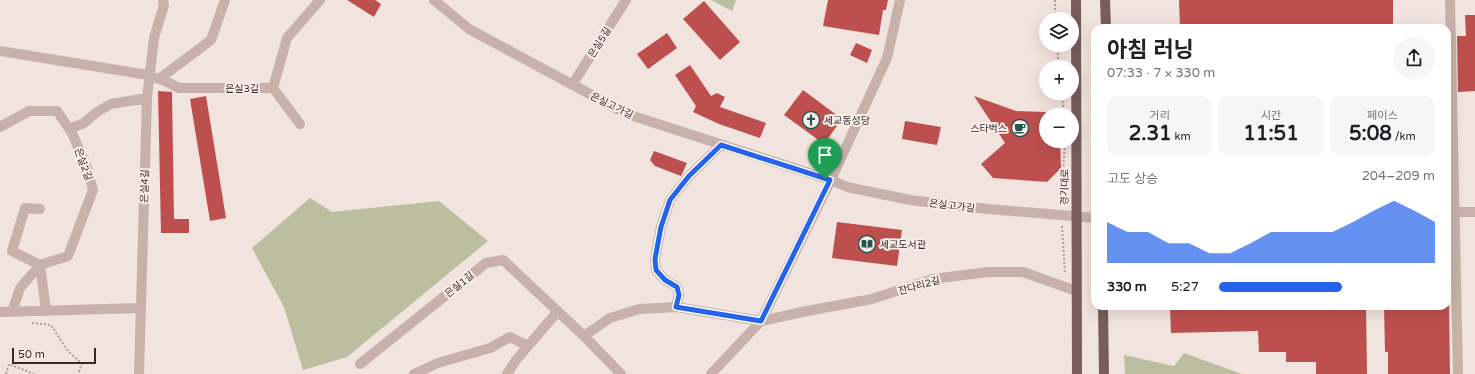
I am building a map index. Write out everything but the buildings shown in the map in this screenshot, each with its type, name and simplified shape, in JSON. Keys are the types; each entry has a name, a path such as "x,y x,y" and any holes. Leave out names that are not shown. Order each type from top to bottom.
{"main road":[{"name":"경기대로","path":"1076,0 1077,374"},
{"path":"1105,0 1106,24"},
{"path":"1102,310 1104,374"}],"street":[{"name":"은실4길","path":"139,374 148,75 154,38 164,5 164,0"},
{"path":"159,79 211,40 225,0"},
{"name":"은실3길","path":"0,52 148,75 179,88 273,88 287,38 320,0"},
{"name":"은실고가길","path":"434,0 469,29 627,114 830,180 847,187 910,200 988,209 1091,218"},
{"name":"은실5길","path":"572,84 626,0"},
{"path":"711,374 761,321 830,180 887,58 900,0"},
{"path":"1450,0 1450,24"},
{"path":"273,88 300,124"},
{"path":"69,129 84,122 110,104 147,98"},
{"name":"은실2길","path":"0,127 29,111 57,112 69,129 87,168 93,190 68,256 43,264"},
{"path":"676,307 679,295 677,287 665,280 656,270 655,259 661,227 670,200 689,176 721,145"},
{"path":"40,209 25,208 12,251 43,264"},
{"path":"1458,374 1451,212 1475,212"},
{"name":"은실1길","path":"360,364 486,263 504,260 584,336 617,373"},
{"path":"43,264 46,310"},
{"path":"12,312 20,288 43,264"},
{"name":"잔다리2길","path":"584,336 610,318 639,309 676,307 761,321 807,311 872,300 933,279 972,274 1023,272 1076,291"},
{"path":"0,312 140,308"},
{"path":"507,374 516,360 558,311"},
{"path":"414,374 438,363 490,348 510,337 528,346"}],"path":[{"path":"1055,0 1055,12"},
{"path":"1064,148 1061,196 1066,287"},
{"path":"32,323 52,325 68,351 82,364 78,374"},
{"path":"6,374 9,364 34,374"}],"green space":[{"path":"711,0 736,0 732,11"},
{"path":"310,198 332,212 439,201 488,241 347,357 303,370 284,307 252,248"},
{"path":"1184,353 1242,374 1125,374 1124,355 1174,366"}],"place":[{"name":"세교동성당","path":"811,120"},
{"name":"스타벅스","path":"1020,128"},
{"name":"세교도서관","path":"867,244"}],"route":[{"path":"721,145 825,179 830,180 761,321 676,307 679,295 677,287 665,280 656,270 655,259 661,227 670,200 689,176 721,145"}]}
